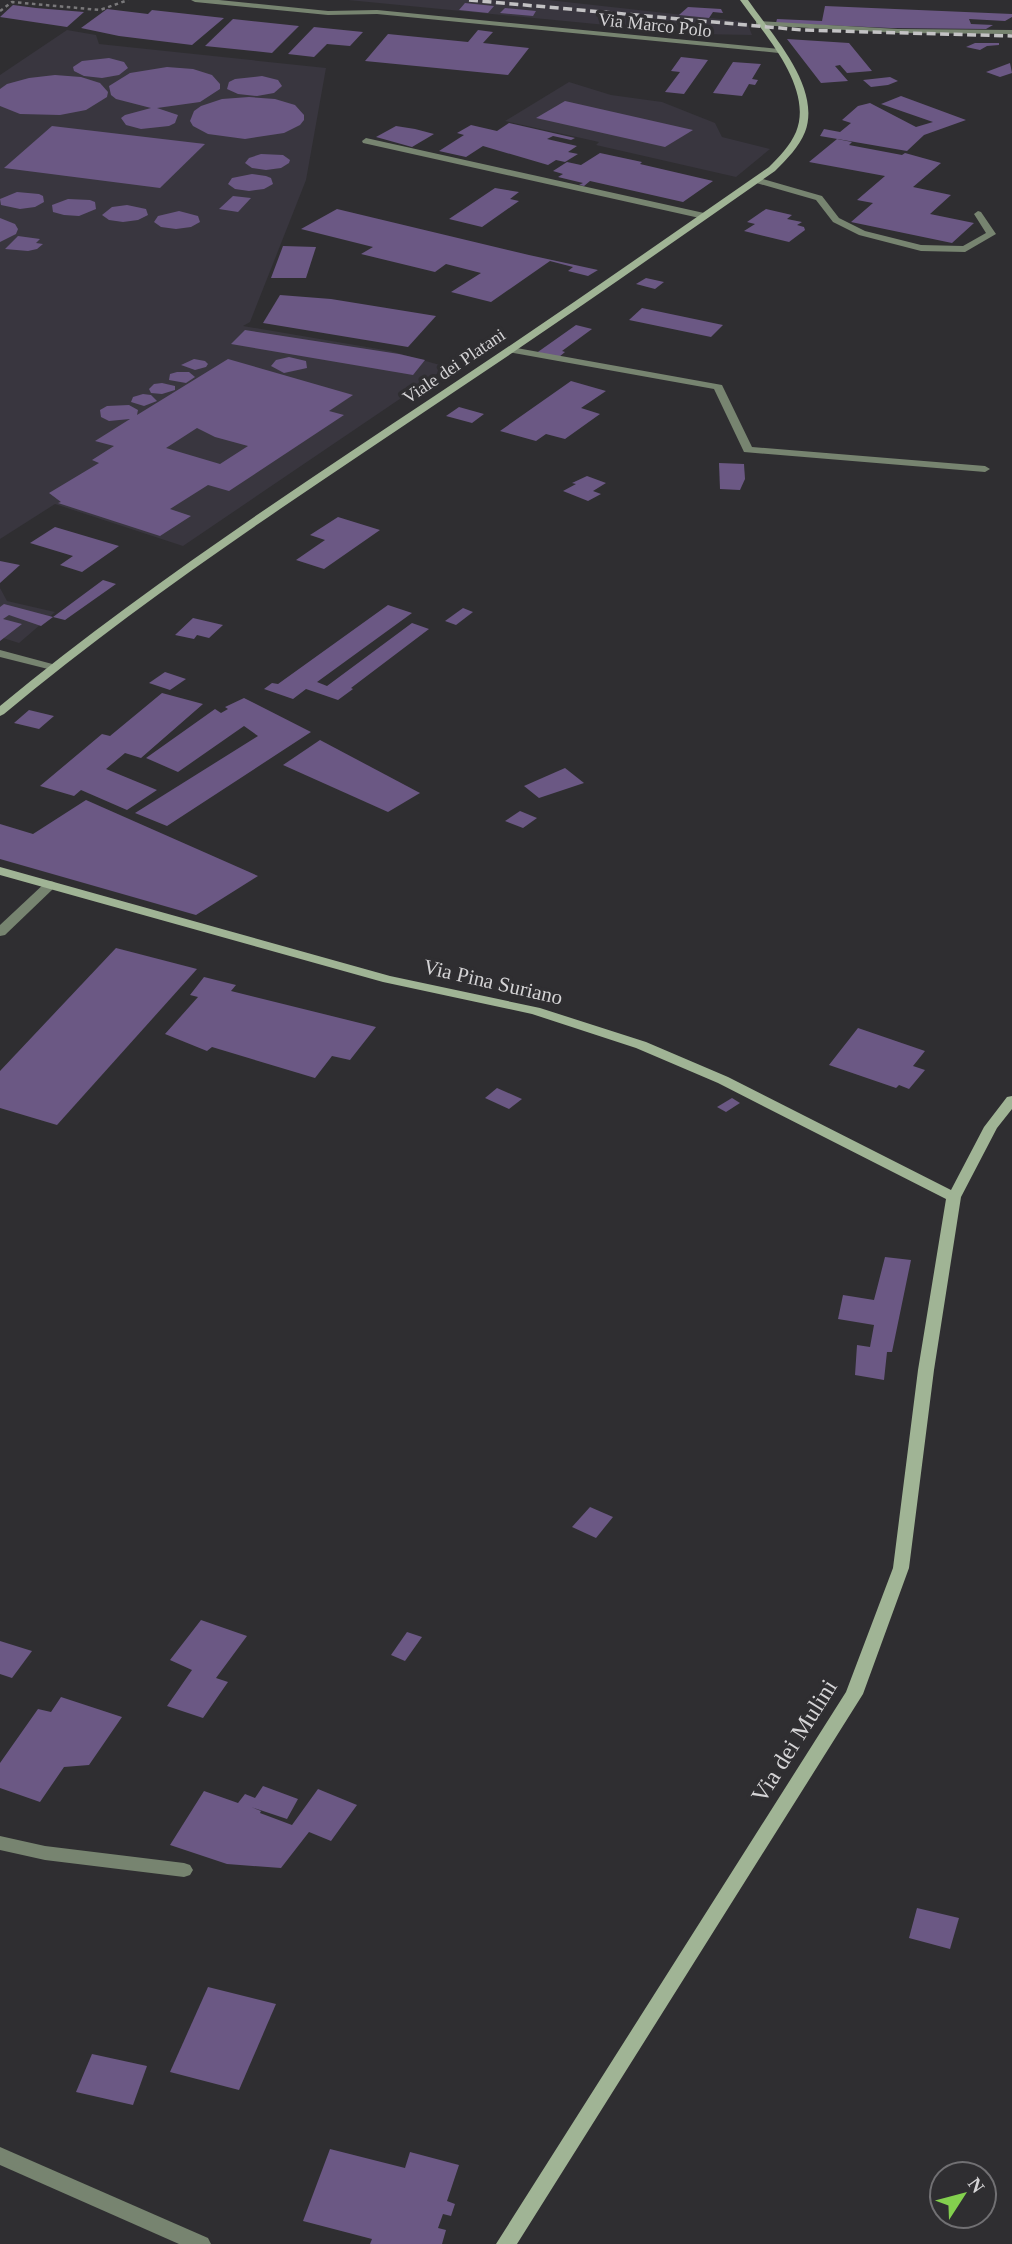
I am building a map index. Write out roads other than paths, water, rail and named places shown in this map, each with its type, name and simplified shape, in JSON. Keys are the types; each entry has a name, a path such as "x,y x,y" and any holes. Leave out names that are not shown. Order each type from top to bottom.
{"street":[{"name":"Via Marco Polo","path":"195,0 328,13 377,12 779,51"},
{"name":"Viale dei Platani","path":"0,712 52,667 202,554 511,350 756,180 788,153 803,125 805,108 801,86 744,0"},
{"path":"759,23 898,32 1012,32"},
{"path":"366,141 704,216"},
{"path":"756,180 819,198 836,220 862,233 921,248 965,249 991,234 978,215"},
{"path":"511,350 718,387 748,450 985,469"},
{"path":"0,653 52,667"},
{"name":"Via Pina Suriano","path":"0,871 388,979 535,1011 641,1045 723,1080 954,1197"},
{"path":"0,932 50,885"},
{"name":"Via dei Mulini","path":"506,2244 854,1694 901,1569 926,1370 954,1197 991,1127 1012,1100"},
{"path":"0,1843 46,1853 184,1870"},
{"path":"0,2156 201,2244"}],"railway":[{"path":"469,0 802,30 1012,36"}]}
